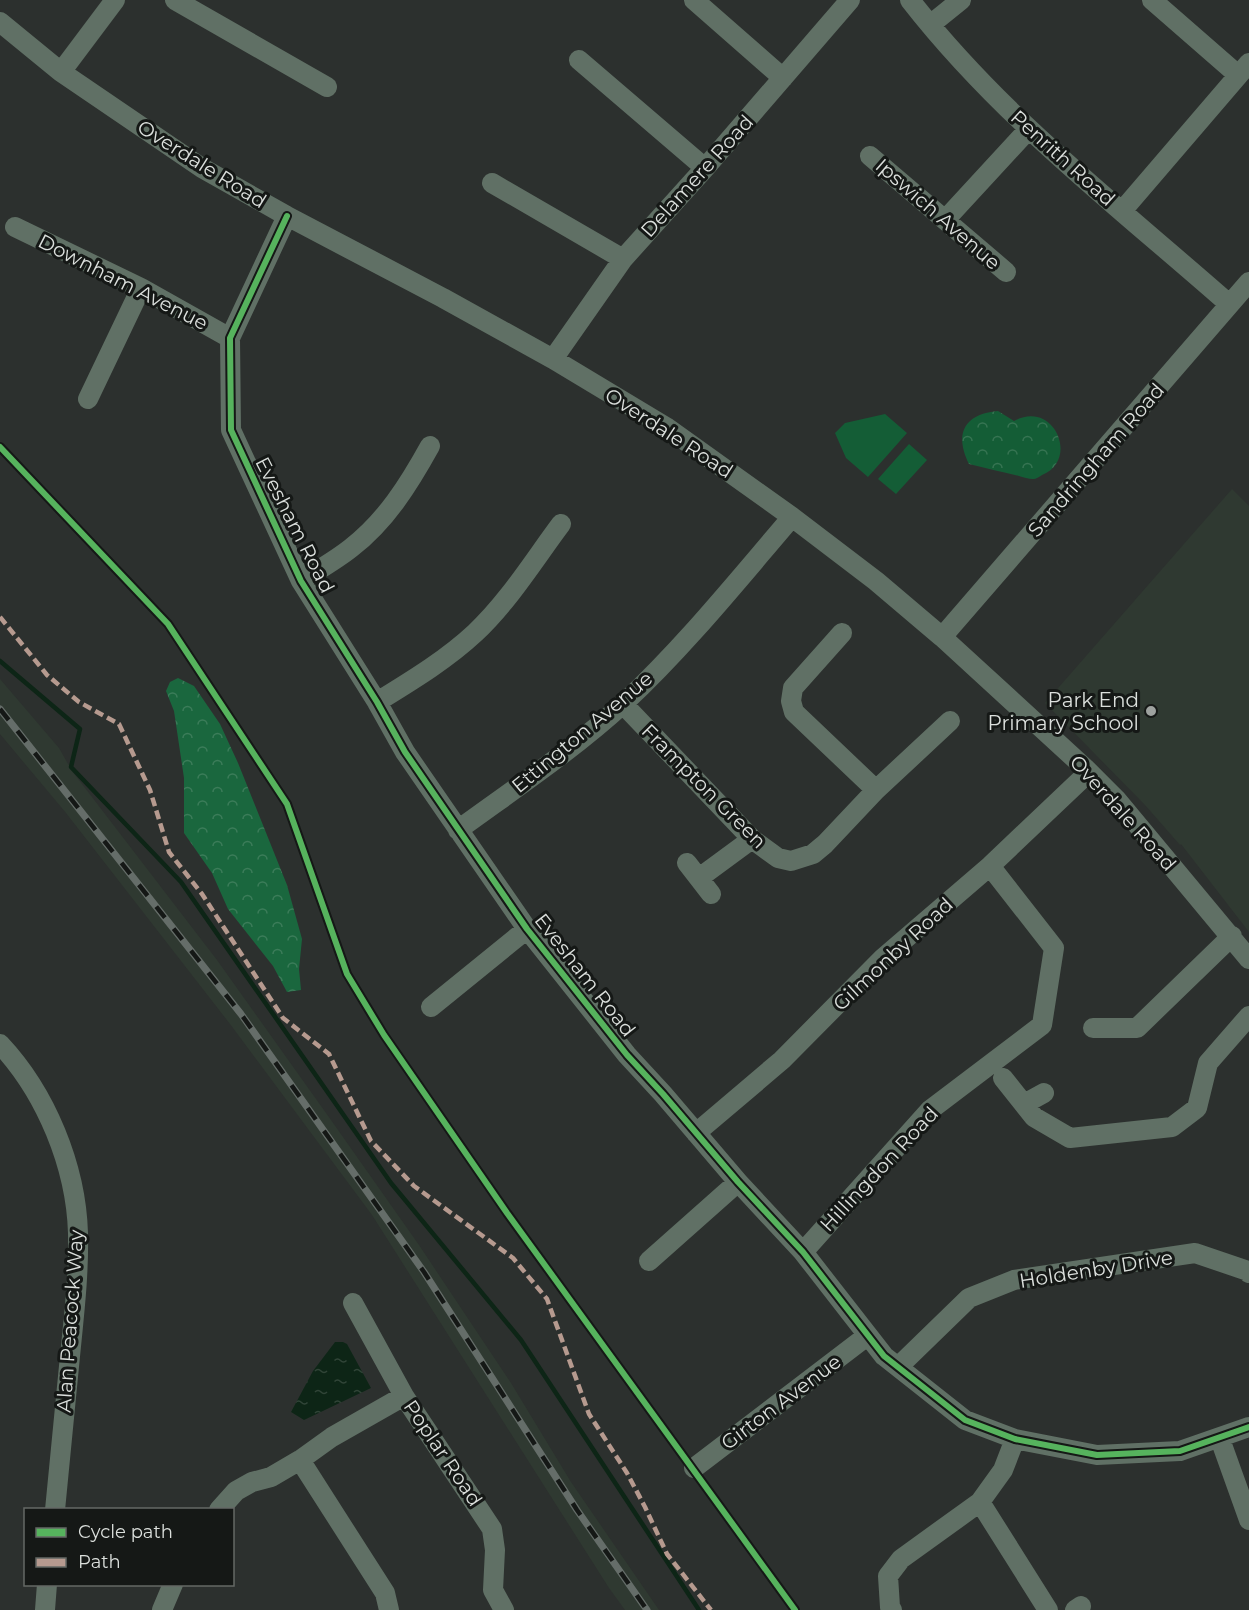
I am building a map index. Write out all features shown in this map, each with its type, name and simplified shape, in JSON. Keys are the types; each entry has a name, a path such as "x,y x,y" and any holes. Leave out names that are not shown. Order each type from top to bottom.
{"street":[{"path":"61,72 115,0"},
{"path":"175,0 327,87"},
{"path":"694,0 783,78"},
{"name":"Delamere Road","path":"553,359 623,259 850,0"},
{"name":"Penrith Road","path":"910,0 974,75 1028,130 1229,304"},
{"path":"930,25 961,0"},
{"path":"1122,211 1244,69 1152,0"},
{"name":"Overdale Road","path":"0,22 61,72 201,168 553,359 666,427 792,517 876,581 942,637 1089,772 1116,799 1249,959"},
{"path":"579,60 705,168"},
{"path":"945,220 1028,130"},
{"name":"Ipswich Avenue","path":"870,156 1006,272"},
{"path":"492,183 623,259"},
{"name":"Evesham Road","path":"287,216 230,338 231,430 301,581 377,702 405,752 527,928 627,1055 738,1182 803,1252 884,1356 965,1420 1015,1439 1097,1455 1180,1451 1220,1439 1249,1427"},
{"name":"Downham Avenue","path":"15,227 141,288 230,338"},
{"name":"Sandringham Road","path":"942,637 1249,282"},
{"path":"88,399 141,288"},
{"path":"301,581 352,548 382,519 406,488 430,446"},
{"name":"Ettington Avenue","path":"458,830 557,758 623,704 696,628 792,517"},
{"path":"377,702 434,666 476,632 511,592 561,524"},
{"path":"842,633 793,688 791,701 794,712 876,790"},
{"name":"Frampton Green","path":"623,704 752,839 778,858 791,861 813,854 825,844 876,790 950,721"},
{"name":"Gilmonby Road","path":"696,1134 782,1060 883,958 990,866 1089,772"},
{"path":"699,878 752,839"},
{"name":"Hillingdon Road","path":"803,1252 930,1110 1042,1025 1054,948 990,866"},
{"path":"431,1007 527,928"},
{"path":"1093,1028 1137,1028 1232,936"},
{"path":"1003,1078 1034,1117 1070,1138 1173,1127 1197,1108 1208,1063 1249,1016"},
{"name":"Alan Peacock Way","path":"0,1044 33,1087 54,1128 67,1165 75,1202 78,1233 77,1280 55,1508"},
{"path":"1024,1104 1044,1093"},
{"path":"649,1261 738,1182"},
{"name":"Holdenby Drive","path":"898,1367 969,1298 1014,1280 1195,1253 1249,1273"},
{"name":"Poplar Road","path":"353,1303 404,1396 492,1529 495,1550 493,1590 504,1610"},
{"name":"Girton Avenue","path":"694,1468 867,1336"},
{"path":"220,1508 236,1491 252,1482 271,1477 300,1461 332,1437 404,1396"},
{"path":"892,1610 888,1576 901,1559 980,1502 1003,1470 1015,1439"},
{"path":"1220,1439 1249,1521"},
{"path":"300,1461 385,1593 389,1610"},
{"path":"980,1502 1048,1610"},
{"path":"45,1610 47,1586"},
{"path":"162,1610 172,1586"}],"shaded area":[{"name":"Park End Primary School","path":"1232,489 1249,506 1249,932 1181,844 1045,703"},
{"path":"0,679 59,748 72,771 217,960 331,1120 419,1245 511,1383 571,1482 659,1610 625,1610 372,1215 230,1024 66,813 0,734"}],"green space":[{"path":"998,411 1014,421 1028,416 1041,418 1050,424 1057,434 1060,446 1059,457 1053,467 1033,479 969,464 962,443 965,427 977,416"},
{"path":"885,414 907,433 868,477 846,458 835,433 845,423"},
{"path":"909,444 927,460 896,494 878,479"},
{"path":"178,678 194,686 220,724 287,885 302,939 299,969 301,990 287,992 273,966 228,909 212,873 184,833 184,778 174,711 166,691 170,682"}],"water":[{"path":"335,1342 347,1344 371,1388 304,1420 291,1412 313,1371"}],"waterway":[{"path":"0,661 80,729 71,767 181,882 391,1183 521,1340 699,1610"}],"railway":[{"path":"0,709 241,1014 424,1272 577,1510 647,1610"}],"marked path":[{"path":"0,617 47,675 79,702 119,724 150,790 169,852 202,894 283,1018 329,1054 371,1141 414,1186 513,1258 547,1299 589,1414 627,1473 667,1554 711,1610"}],"cycle path":[{"path":"287,216 230,338 231,430 301,581 377,702 405,752 527,929 627,1055 738,1182 803,1252 884,1356 965,1420 1015,1439 1097,1455 1180,1451 1249,1427"},
{"path":"0,447 168,624 287,804 347,974 384,1035 507,1213 795,1610"}],"place":[{"name":"Park End Primary School","path":"1151,711"}]}
